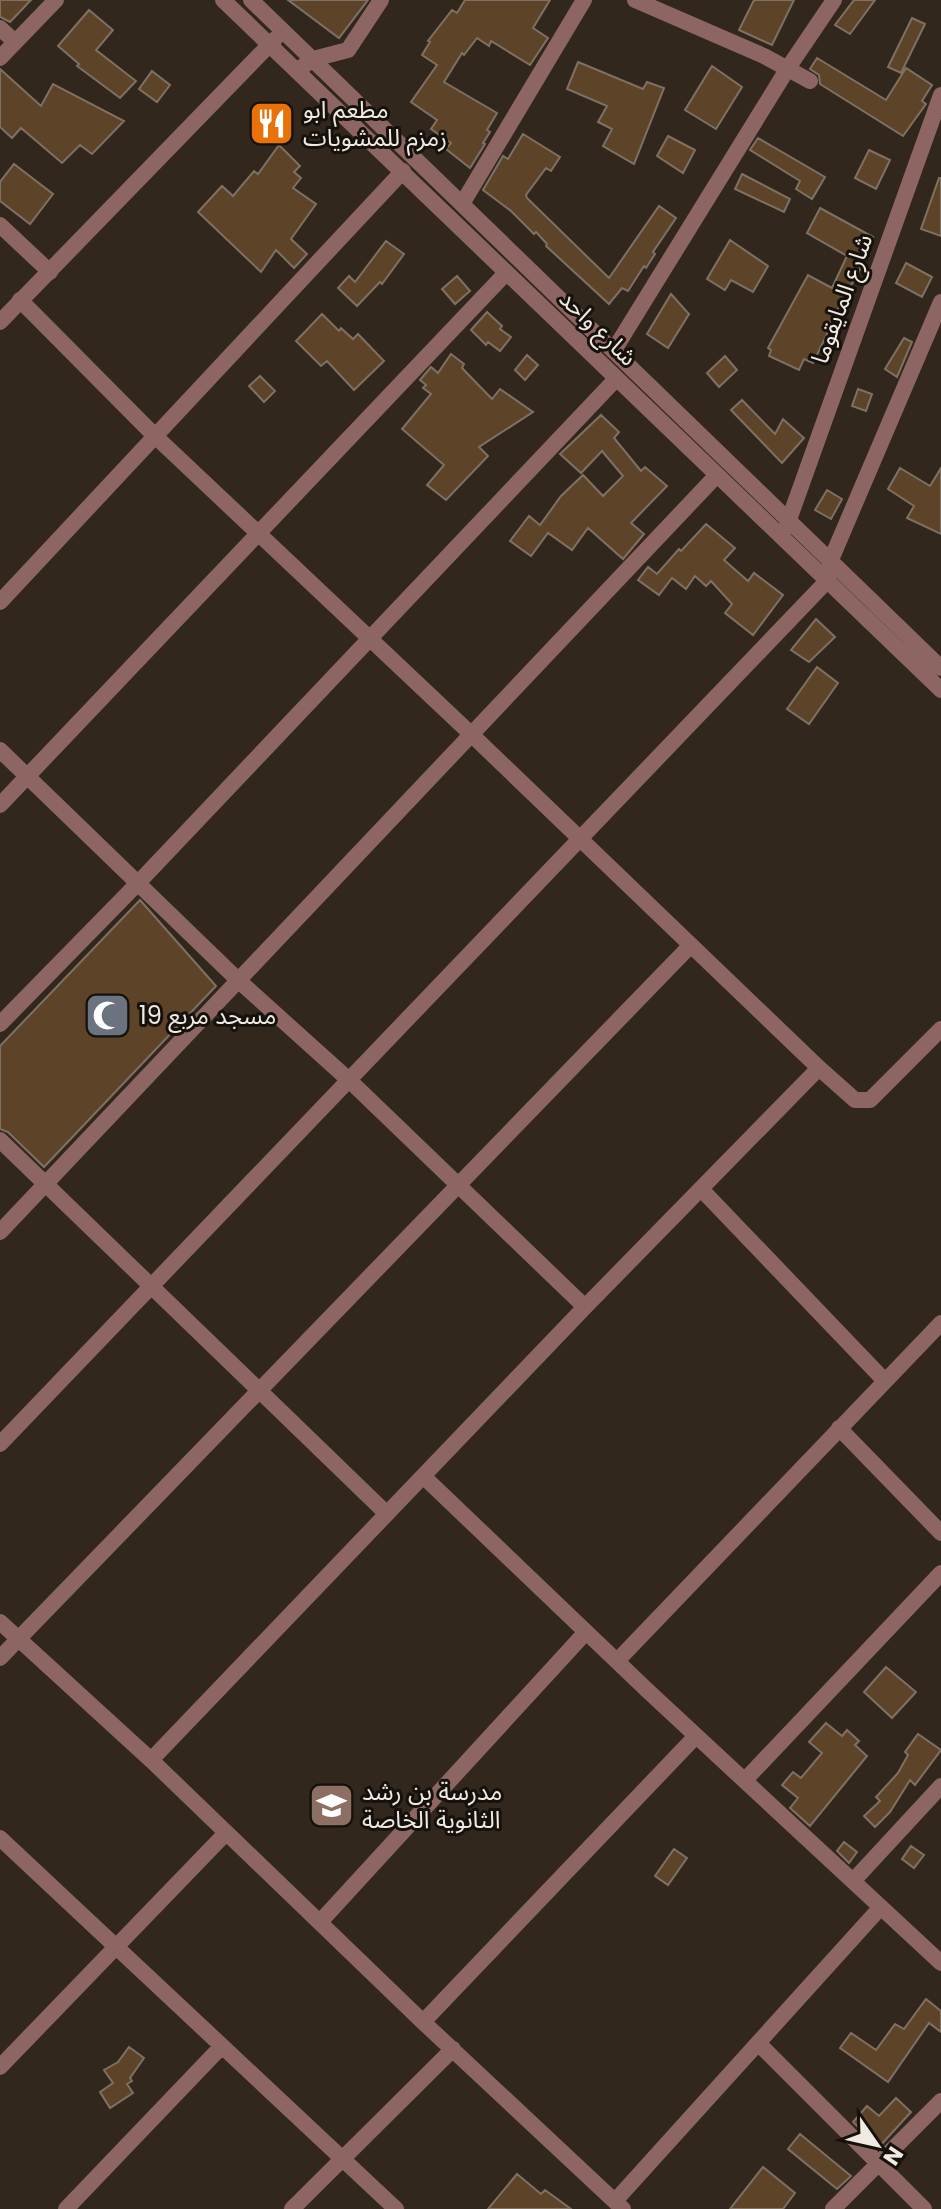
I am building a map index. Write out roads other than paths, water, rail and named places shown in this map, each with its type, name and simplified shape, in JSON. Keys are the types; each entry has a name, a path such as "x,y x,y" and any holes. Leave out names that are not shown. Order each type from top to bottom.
{"street":[{"path":"0,58 56,0"},
{"name":"شارع واحد","path":"223,0 717,475 830,562 941,668"},
{"name":"شارع واحد","path":"251,0 614,350 786,528 828,580 941,690"},
{"path":"298,70 313,59 348,50 381,0"},
{"path":"462,204 584,0"},
{"path":"635,0 788,68 810,81"},
{"path":"614,350 788,68 834,0"},
{"path":"0,28 15,42"},
{"path":"0,322 284,30"},
{"name":"شارع المايقوما","path":"786,528 941,95"},
{"path":"0,602 403,171"},
{"path":"0,225 50,272"},
{"path":"0,805 506,273"},
{"path":"20,300 154,435 855,1100 865,1102 941,1029"},
{"path":"0,1444 828,580 830,562 941,302"},
{"path":"0,1024 139,882 616,379"},
{"path":"0,1232 717,475"},
{"path":"0,750 239,981 350,1081 585,1307"},
{"path":"0,1658 691,945"},
{"path":"151,1760 819,1068"},
{"path":"0,1140 387,1514"},
{"path":"702,1190 884,1380"},
{"path":"617,1661 941,1323"},
{"path":"839,1428 941,1533"},
{"path":"423,1476 696,1736 941,1963"},
{"path":"745,1780 941,1573"},
{"path":"0,1622 151,1760 423,2022 619,2205 758,2043 881,1907"},
{"path":"320,1922 586,1632"},
{"path":"423,2022 696,1736"},
{"path":"854,1880 941,1786"},
{"path":"0,2067 226,1833"},
{"path":"3,1846 115,1945 396,2209"},
{"path":"758,2043 924,2209"},
{"path":"66,2209 222,2046"},
{"path":"292,2209 453,2049"},
{"path":"833,2209 941,2101"}],"place":[{"name":"مطعم ابو زمزم للمشويات","path":"272,124"},
{"name":"مسجد مربع 19","path":"108,1016"},
{"name":"مدرسة بن رشد الثانوية الخاصة","path":"331,1806"}]}
